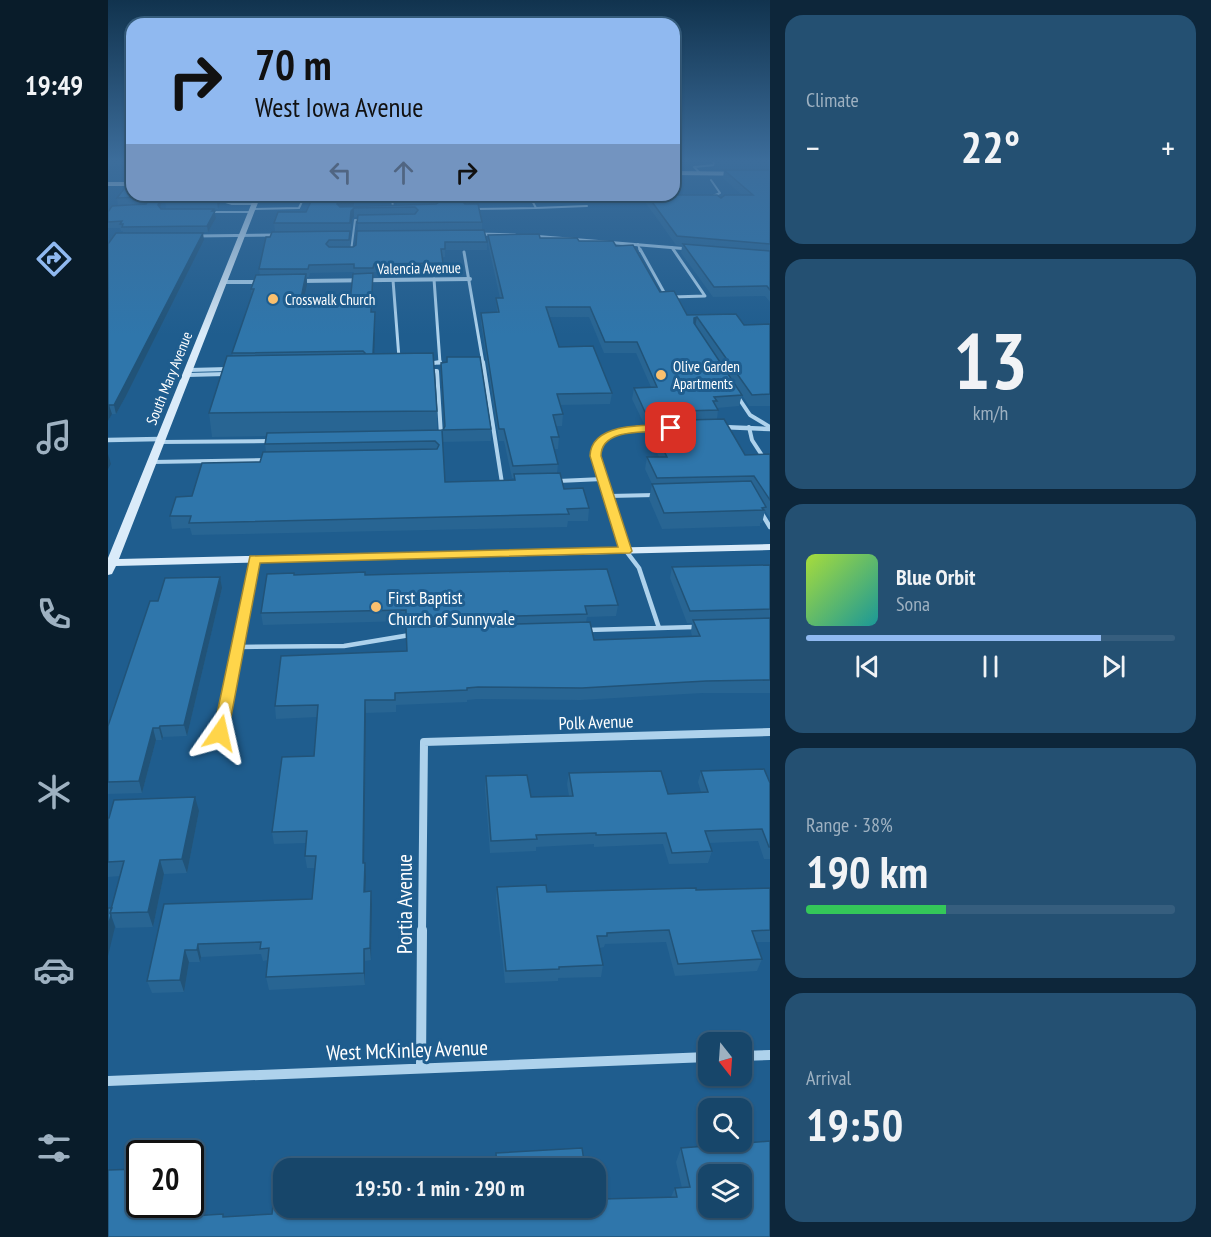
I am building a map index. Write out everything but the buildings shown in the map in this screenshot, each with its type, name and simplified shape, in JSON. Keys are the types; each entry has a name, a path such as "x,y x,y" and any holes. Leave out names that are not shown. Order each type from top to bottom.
{"main road":[{"name":"South Mary Avenue","path":"109,566 248,220"},
{"path":"109,566 254,559 770,547"}],"street":[{"path":"343,234 354,234"},
{"path":"476,234 556,237 694,249"},
{"path":"192,236 288,235"},
{"name":"Valencia Avenue","path":"299,281 470,279"},
{"path":"224,282 263,282"},
{"path":"710,427 770,428"},
{"path":"626,551 596,456 596,447 601,439 631,429 665,428"},
{"path":"108,440 160,441"},
{"name":"Polk Avenue","path":"424,742 770,732"},
{"name":"Portia Avenue","path":"421,1067 424,742"},
{"path":"752,1056 770,1055"},
{"name":"West McKinley Avenue","path":"108,1081 698,1057"}],"lane":[{"path":"341,251 353,251 355,220 365,220"},
{"path":"638,244 642,256 666,297 705,296 672,248"},
{"path":"464,252 501,483 509,482"},
{"path":"420,364 440,363 434,279"},
{"path":"393,280 399,365"},
{"path":"188,372 239,369"},
{"path":"426,371 437,371 441,438"},
{"path":"188,372 237,374"},
{"path":"738,396 750,415 770,428"},
{"path":"749,427 752,440 764,459"},
{"path":"160,441 272,441"},
{"path":"152,462 268,460"},
{"path":"548,481 603,479"},
{"path":"609,496 658,495"},
{"path":"760,510 770,527"},
{"path":"626,551 639,568 659,628"},
{"path":"220,733 254,559"},
{"path":"576,630 703,627"},
{"path":"237,647 344,646 399,635 423,634"}],"place":[{"name":"Crosswalk Church","path":"273,299"},
{"name":"Olive Garden Apartments","path":"661,375"},
{"name":"First Baptist Church of Sunnyvale","path":"376,607"}],"route":[{"path":"220,733 254,559 626,551 596,456 596,447 601,439 614,433 631,429 671,428"}]}
